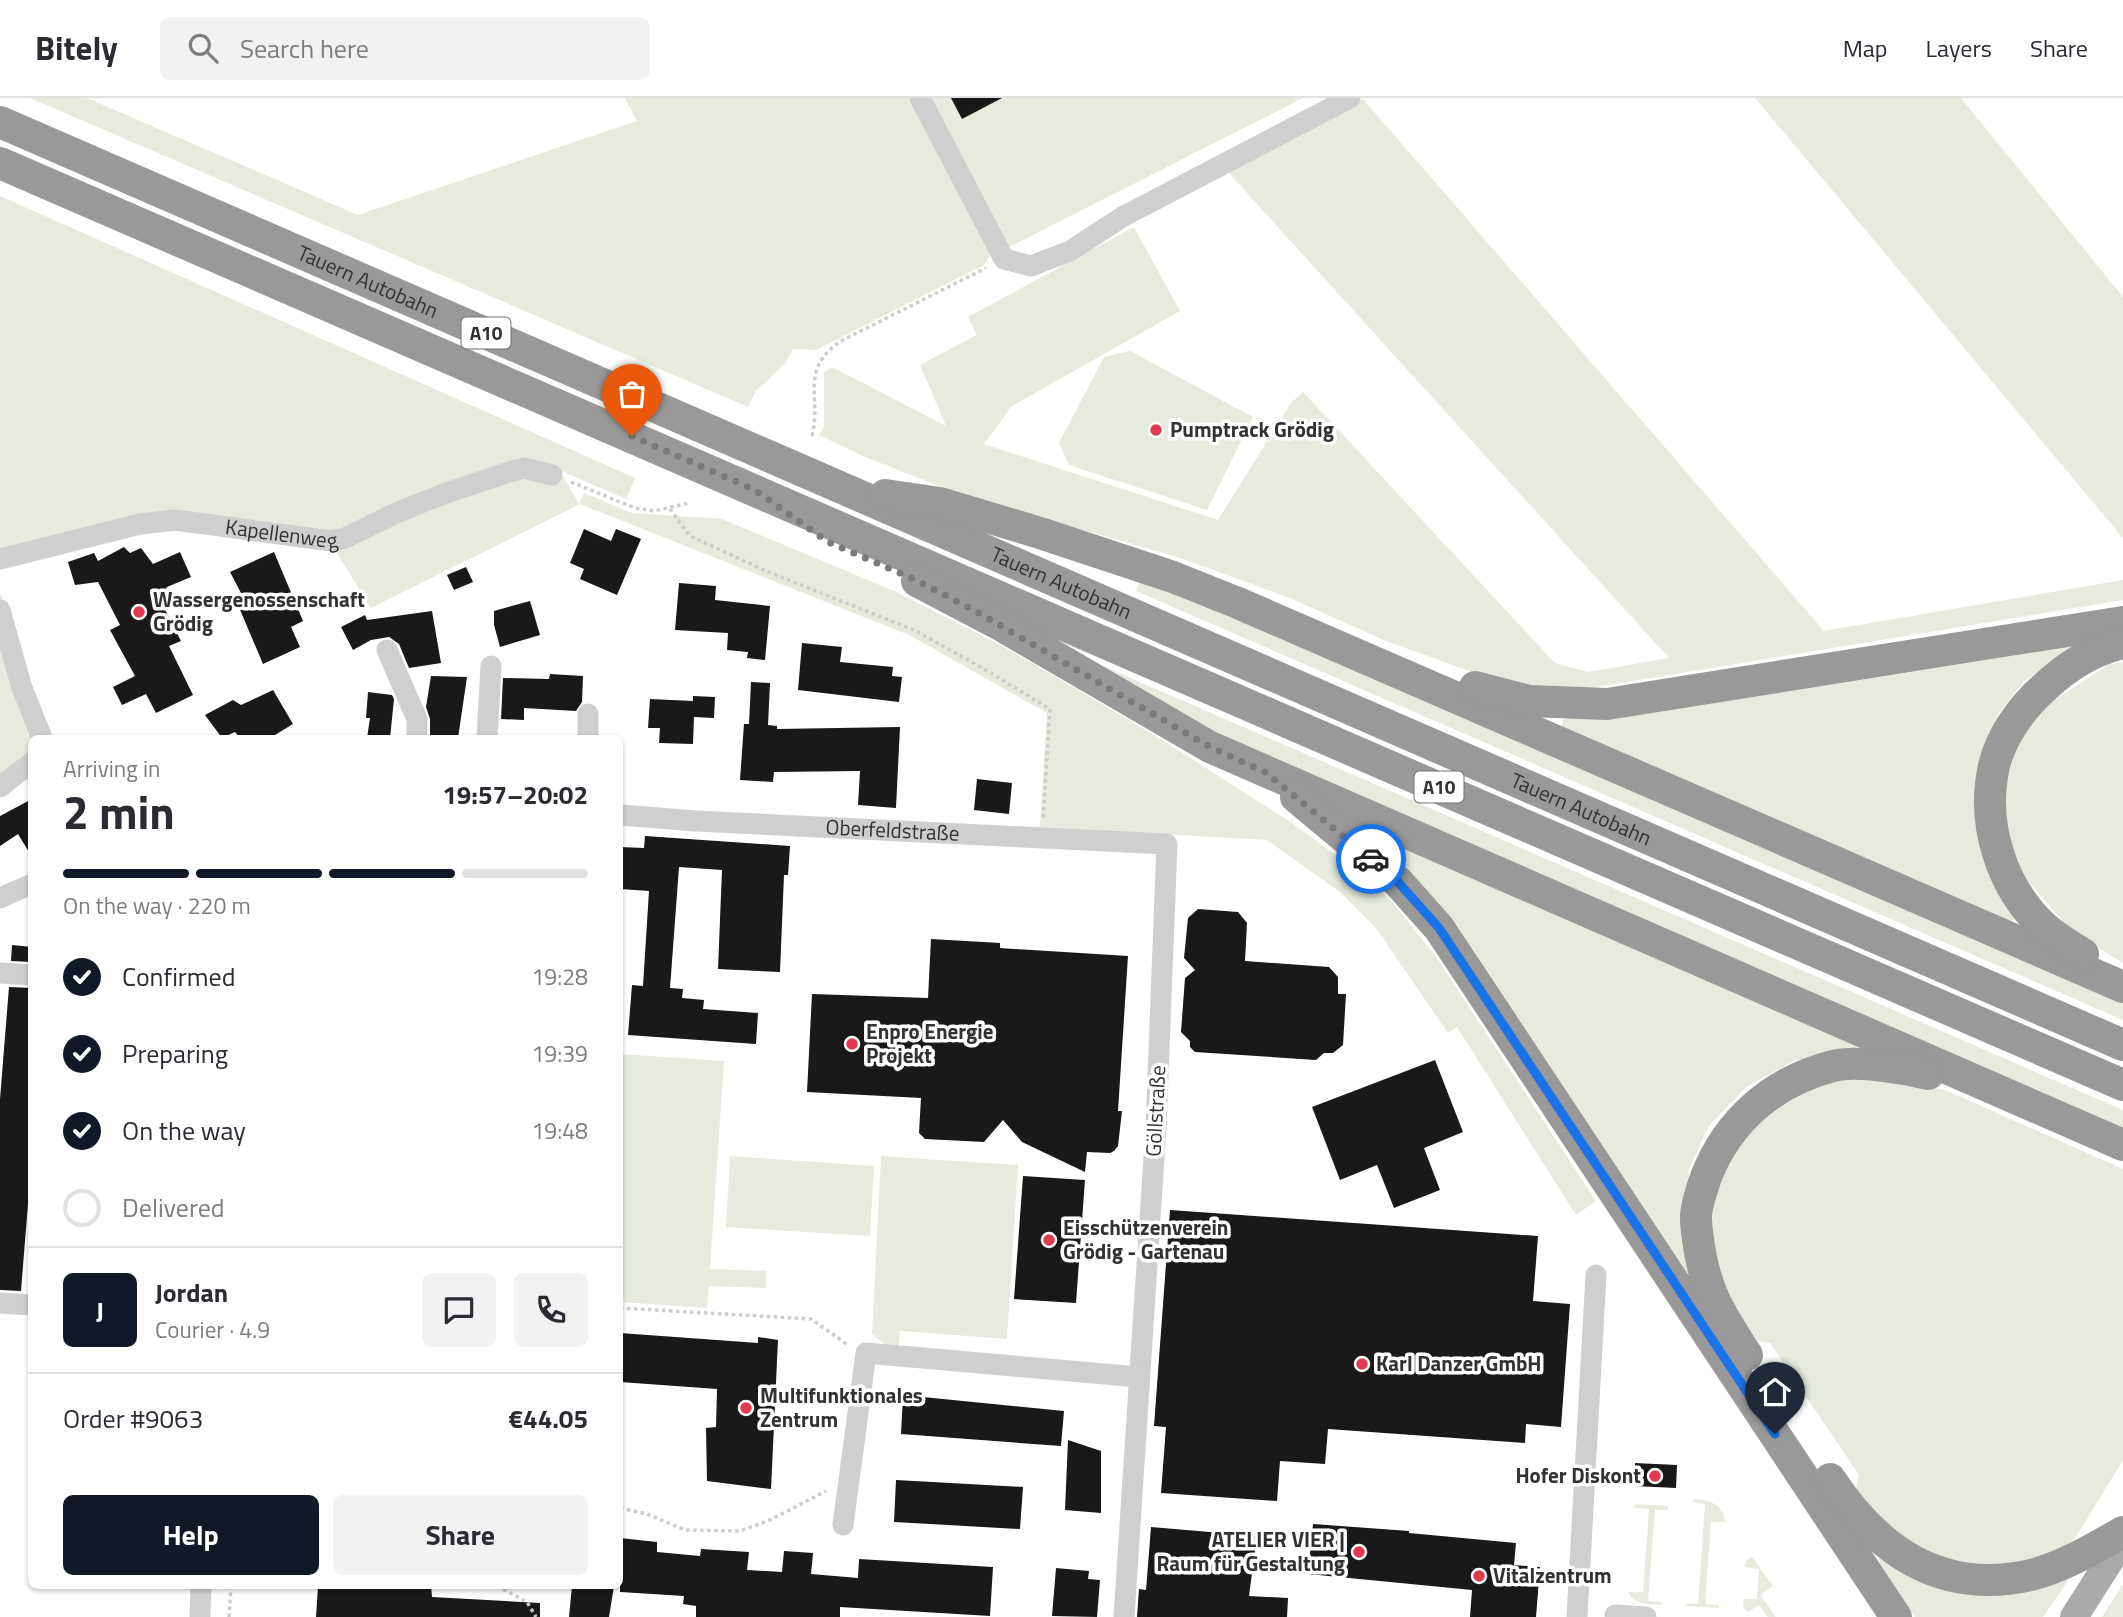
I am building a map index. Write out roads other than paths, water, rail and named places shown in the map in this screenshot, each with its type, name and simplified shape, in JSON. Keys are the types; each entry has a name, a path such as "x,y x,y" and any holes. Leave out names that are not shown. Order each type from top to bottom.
{"highway":[{"name":"Tauern Autobahn","path":"0,122 2123,1045"},
{"name":"Tauern Autobahn","path":"0,163 2123,1085"},
{"path":"755,490 828,542 914,579 974,611 1210,747 2123,1144"},
{"path":"846,490 940,503 1173,577 1427,684 2123,986"},
{"path":"1427,684 1461,683 1529,701 1607,704 2123,622"},
{"path":"2123,643 2086,657 2058,675 2034,696 2004,739 1994,765 1990,791 1997,853 2008,880 2023,902 2051,932 2123,979"},
{"path":"1265,772 1398,882 1439,928 1896,1617"},
{"path":"2009,1095 1911,1070 1872,1065 1835,1065 1798,1078 1764,1098 1737,1122 1715,1154 1703,1186 1696,1217 1701,1266 1711,1296 1849,1508 1885,1543 1918,1564 1952,1577 1992,1581 2034,1574 2081,1555 2123,1532"}],"main road":[{"path":"2074,1617 2123,1540"}],"street":[{"path":"920,98 1004,259 1031,266 1070,251 1124,216 1350,98"},
{"name":"Kapellenweg","path":"0,559 140,524 175,520 331,541 345,538 433,498 506,472 524,468 552,475"},
{"path":"0,610 22,688 41,735"},
{"path":"387,650 417,719 417,735"},
{"path":"487,735 491,666"},
{"path":"588,714 588,735"},
{"path":"0,787 28,765"},
{"name":"Oberfeldstraße","path":"623,815 1167,844"},
{"name":"Göllstraße","path":"1124,1617 1156,1127 1167,844"},
{"path":"0,898 28,886"},
{"path":"0,973 28,975"},
{"path":"1577,1617 1596,1275"},
{"path":"0,1303 28,1305"},
{"path":"843,1525 866,1353 1139,1377"},
{"path":"200,1617 201,1589"},
{"path":"1615,1615 1646,1617"}],"place":[{"name":"Pumptrack Grödig","path":"1156,430"},
{"name":"Wassergenossenschaft Grödig","path":"139,612"},
{"name":"Enpro Energie Projekt","path":"852,1044"},
{"name":"Eisschützenverein Grödig - Gartenau","path":"1049,1240"},
{"name":"Karl Danzer GmbH","path":"1362,1364"},
{"name":"Multifunktionales Zentrum","path":"746,1408"},
{"name":"Hofer Diskont","path":"1655,1476"},
{"name":"ATELIER VIER | Raum für Gestaltung","path":"1359,1552"},
{"name":"Vitalzentrum","path":"1479,1576"}]}
